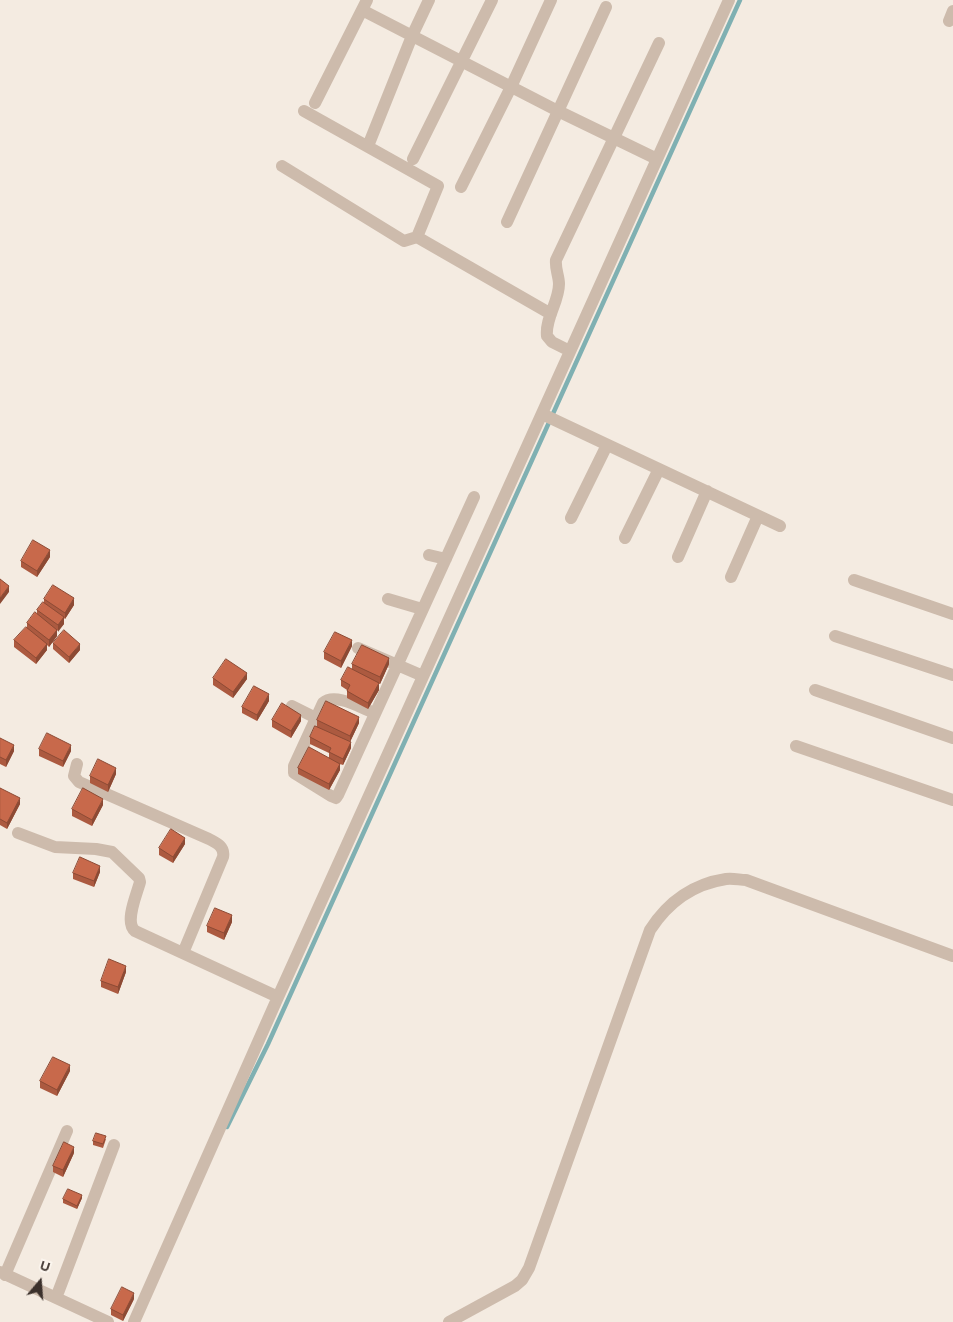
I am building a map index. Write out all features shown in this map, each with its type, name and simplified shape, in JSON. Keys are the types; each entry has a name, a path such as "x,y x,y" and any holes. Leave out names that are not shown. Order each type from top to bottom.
{"street":[{"path":"368,146 412,36 429,0"},
{"path":"412,158 492,0"},
{"path":"461,187 511,87 551,0"},
{"path":"134,1322 278,996 423,676 548,417 570,351 729,0"},
{"path":"316,103 365,5 412,36 558,111 657,159"},
{"path":"507,222 606,7"},
{"path":"570,351 552,342 547,336 547,325 559,283 555,268 556,260 659,43"},
{"path":"304,111 438,186 417,237"},
{"path":"282,166 404,241 417,237 551,314"},
{"path":"548,417 780,526"},
{"path":"571,518 607,445"},
{"path":"625,538 659,469"},
{"path":"678,557 707,491"},
{"path":"375,713 337,698 332,698 323,703 316,718 306,752 294,766 294,773 333,797 336,798 338,796 345,768 375,713 474,497"},
{"path":"730,577 758,516"},
{"path":"430,555 446,559"},
{"path":"854,580 953,614"},
{"path":"388,599 422,609"},
{"path":"835,636 953,675"},
{"path":"358,648 423,676"},
{"path":"816,690 953,738"},
{"path":"292,706 316,718"},
{"path":"796,746 953,800"},
{"path":"77,764 74,776 79,782 209,839 222,848 223,857 183,953"},
{"path":"18,833 55,847 96,849 112,852 139,878 140,882 130,920 131,928 278,996"},
{"path":"449,1322 515,1286 522,1280 529,1268 650,930 672,902 690,891 728,878 746,880 953,956"},
{"path":"66,1131 2,1273 108,1322"},
{"path":"56,1298 114,1146"}],"building":[{"path":"33,540 50,550 37,571 21,561"},
{"path":"0,579 9,586 0,598"},
{"path":"53,585 74,598 65,613 44,599"},
{"path":"43,602 64,617 58,625 37,610"},
{"path":"35,612 57,630 49,640 27,623"},
{"path":"26,627 47,644 36,658 14,640"},
{"path":"64,630 80,644 69,657 53,643"},
{"path":"335,632 352,640 341,661 324,652"},
{"path":"362,645 389,658 380,677 352,664"},
{"path":"226,659 247,673 233,692 213,678"},
{"path":"348,667 379,683 368,703 347,691 350,685 341,680"},
{"path":"254,686 269,694 257,715 242,707"},
{"path":"326,701 359,717 350,736 317,720"},
{"path":"282,703 301,715 291,731 272,720"},
{"path":"315,726 351,742 343,759 329,752 331,748 310,737"},
{"path":"47,733 71,745 63,761 39,749"},
{"path":"0,738 14,745 6,760 0,757"},
{"path":"309,747 340,764 329,784 298,768"},
{"path":"98,759 116,768 108,785 90,776"},
{"path":"0,788 20,798 7,823 0,819"},
{"path":"83,788 103,799 92,820 72,809"},
{"path":"171,829 185,838 173,857 159,848"},
{"path":"80,857 100,866 94,881 73,873"},
{"path":"215,908 232,915 224,933 207,926"},
{"path":"109,959 126,966 118,987 101,981"},
{"path":"53,1057 70,1065 57,1090 40,1081"},
{"path":"96,1133 106,1136 103,1144 93,1141"},
{"path":"64,1142 74,1147 63,1170 53,1166"},
{"path":"68,1189 82,1195 77,1206 63,1199"},
{"path":"122,1287 134,1293 123,1315 111,1309"}],"waterway":[{"path":"227,1127 268,1044 740,0"}]}
